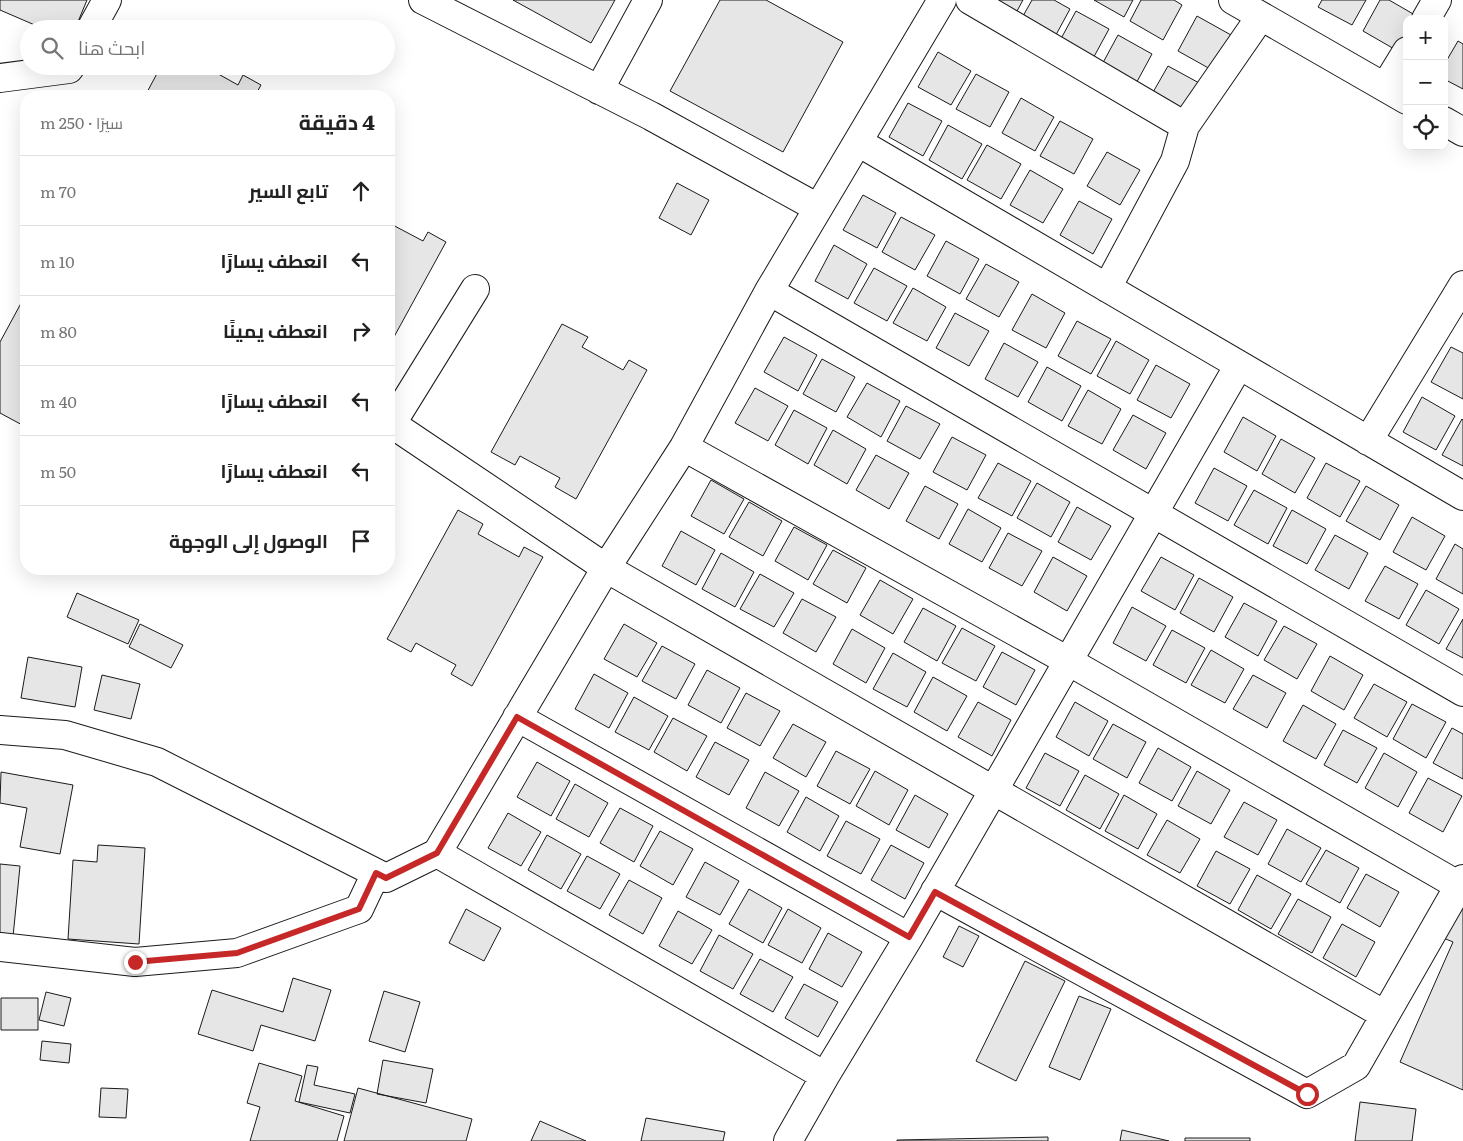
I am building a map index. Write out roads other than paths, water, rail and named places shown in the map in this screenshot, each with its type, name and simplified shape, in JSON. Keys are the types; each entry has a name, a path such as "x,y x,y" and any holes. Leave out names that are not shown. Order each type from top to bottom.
{"street":[{"path":"96,20 107,0"},
{"path":"423,0 651,116 818,208"},
{"path":"599,90 648,0"},
{"path":"0,730 65,735 157,762 386,878 437,853 606,568 684,447 770,291 942,0"},
{"path":"970,0 1185,126"},
{"path":"1233,0 1396,93 1405,60"},
{"path":"1428,15 1437,0"},
{"path":"1107,288 1175,161 1185,126 1261,16"},
{"path":"0,78 23,75"},
{"path":"1448,123 1463,132"},
{"path":"858,142 1463,496"},
{"path":"1368,441 1454,321 1463,285"},
{"path":"395,416 475,290"},
{"path":"770,291 1463,692"},
{"path":"788,1141 909,937 1238,365"},
{"path":"395,427 606,568 1385,1015"},
{"path":"684,447 1462,884 1356,1066 1307,1094 935,892"},
{"path":"517,717 909,937"},
{"path":"437,853 825,1076"},
{"path":"0,947 135,962 237,953 359,909 376,873"}]}
